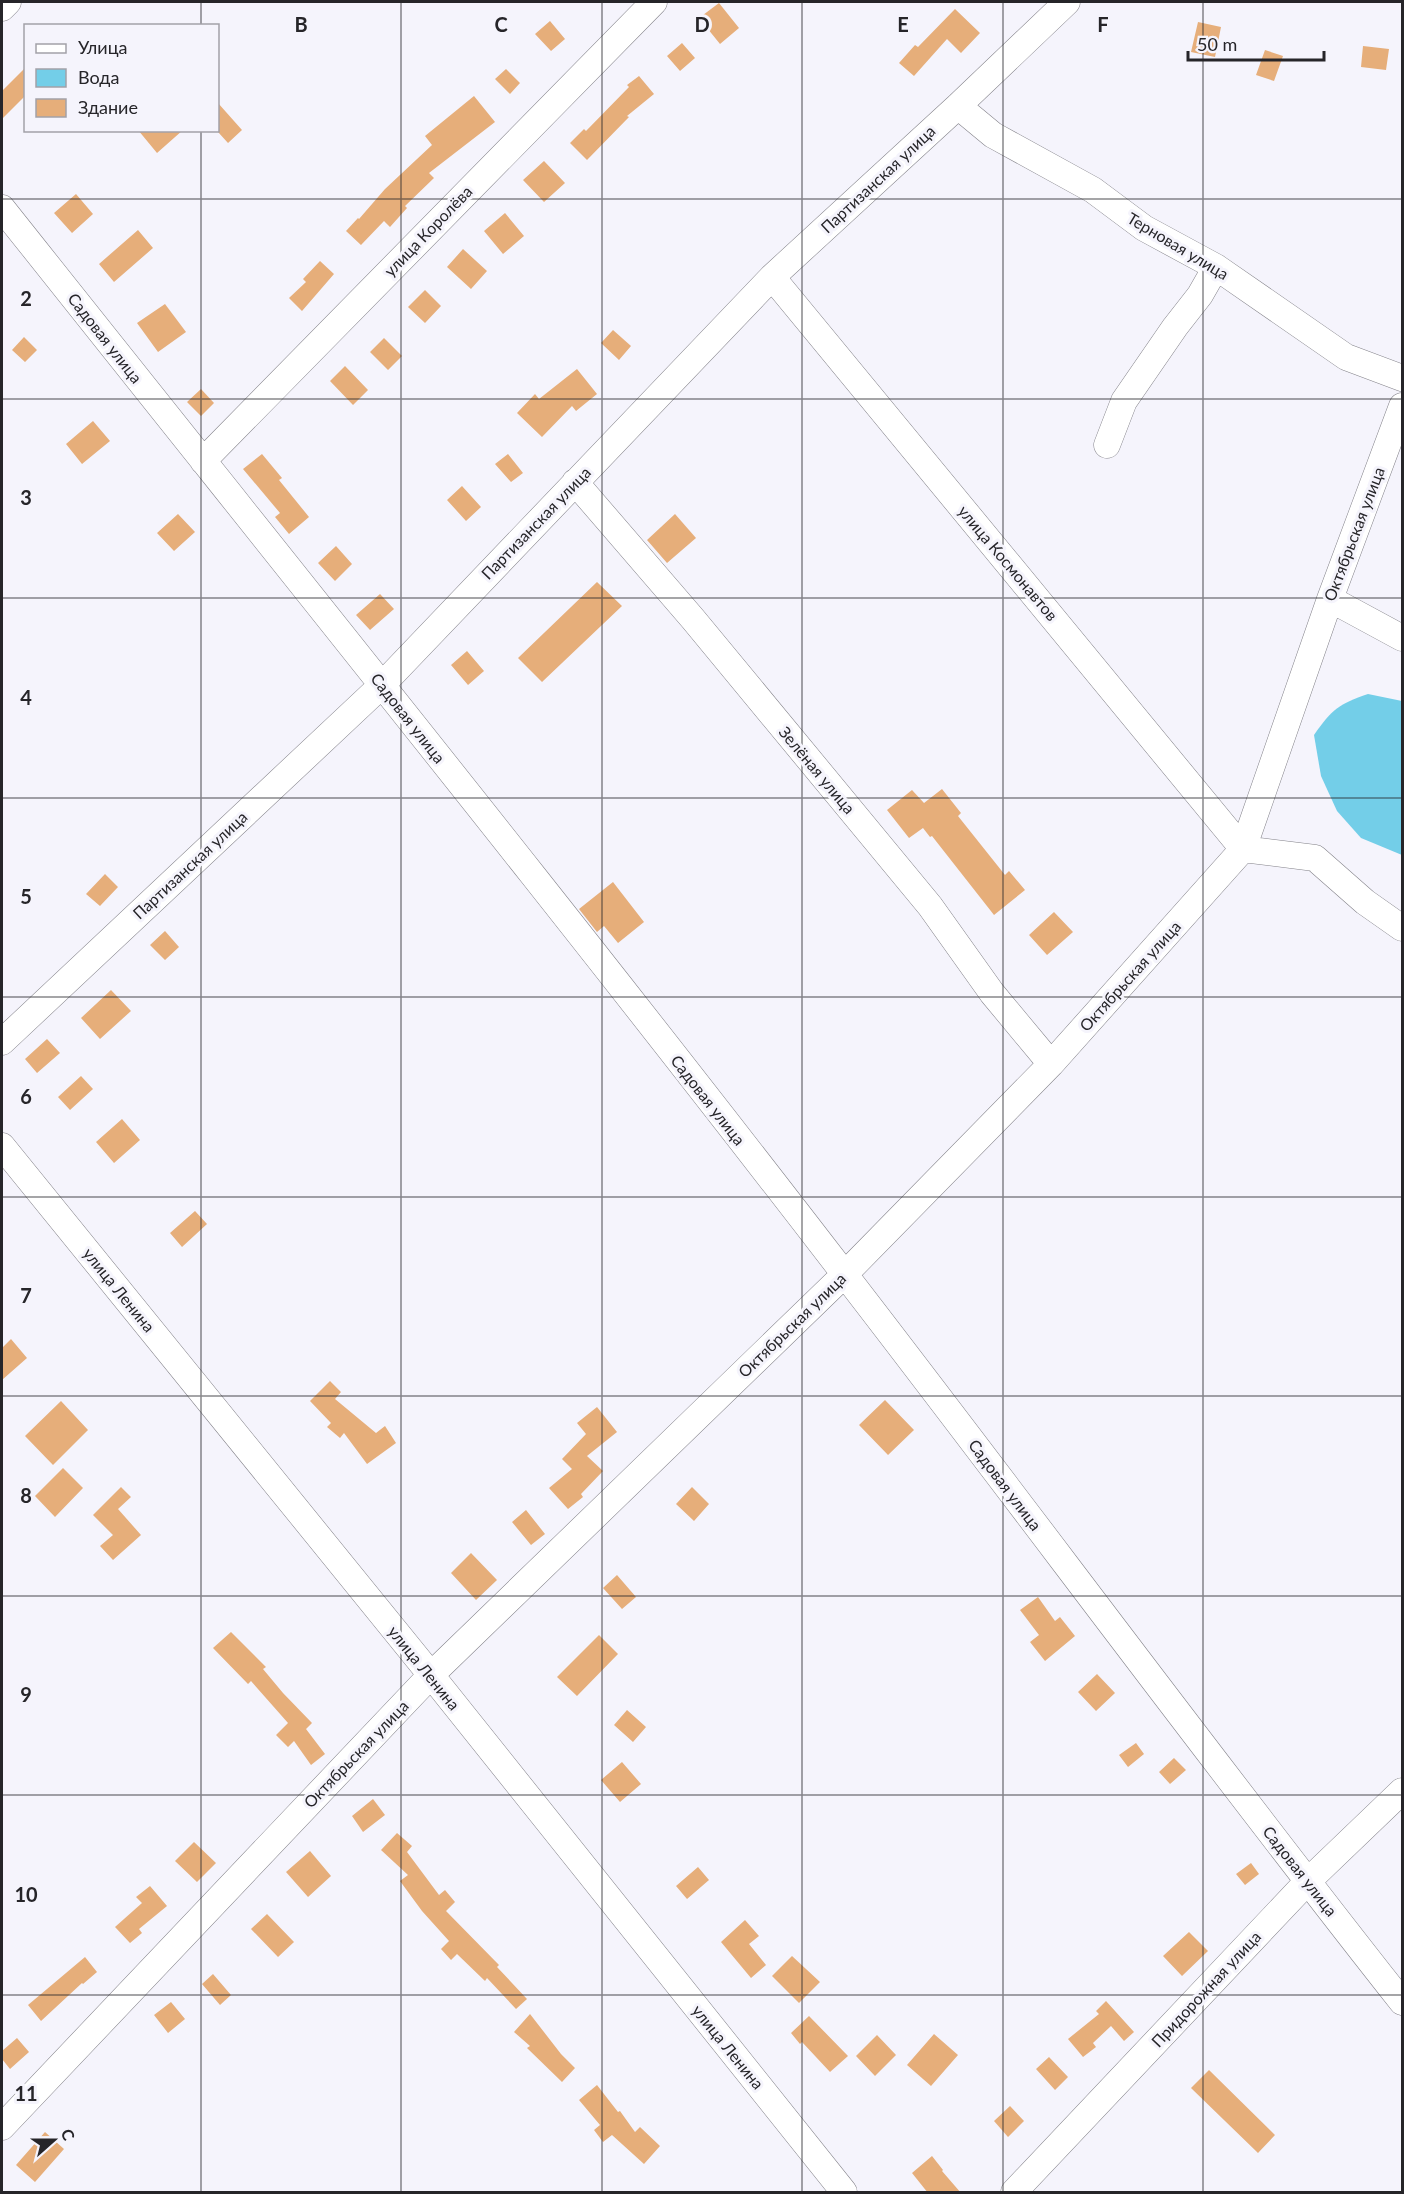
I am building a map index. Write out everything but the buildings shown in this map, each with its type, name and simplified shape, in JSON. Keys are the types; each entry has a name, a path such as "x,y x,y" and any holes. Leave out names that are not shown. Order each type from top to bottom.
{"street":[{"path":"2,8 8,2"},
{"name":"улица Королёва","path":"203,461 654,2"},
{"name":"Партизанская улица","path":"2,1042 382,685 772,277 1067,2"},
{"name":"Терновая улица","path":"958,106 993,135 1093,190 1144,228 1216,267 1346,357 1402,378"},
{"name":"Садовая улица","path":"2,208 382,685 845,1274 1307,1882 1402,2002"},
{"path":"1107,445 1124,401 1175,327 1200,296 1216,267"},
{"name":"улица Космонавтов","path":"772,277 1243,849"},
{"name":"Октябрьская улица","path":"2,2127 430,1675 845,1274 1051,1064 1243,849 1330,599 1402,406"},
{"name":"Зелёная улица","path":"575,482 693,619 922,897 992,993 1051,1064"},
{"path":"1330,599 1402,638"},
{"path":"1243,849 1315,858 1365,902 1402,928"},
{"name":"улица Ленина","path":"2,1146 430,1675 844,2193"},
{"name":"Придорожная улица","path":"1014,2193 1307,1882 1402,1791"}],"water":[{"path":"1368,694 1402,701 1402,855 1361,838 1337,811 1321,776 1314,735 1337,708"}]}
